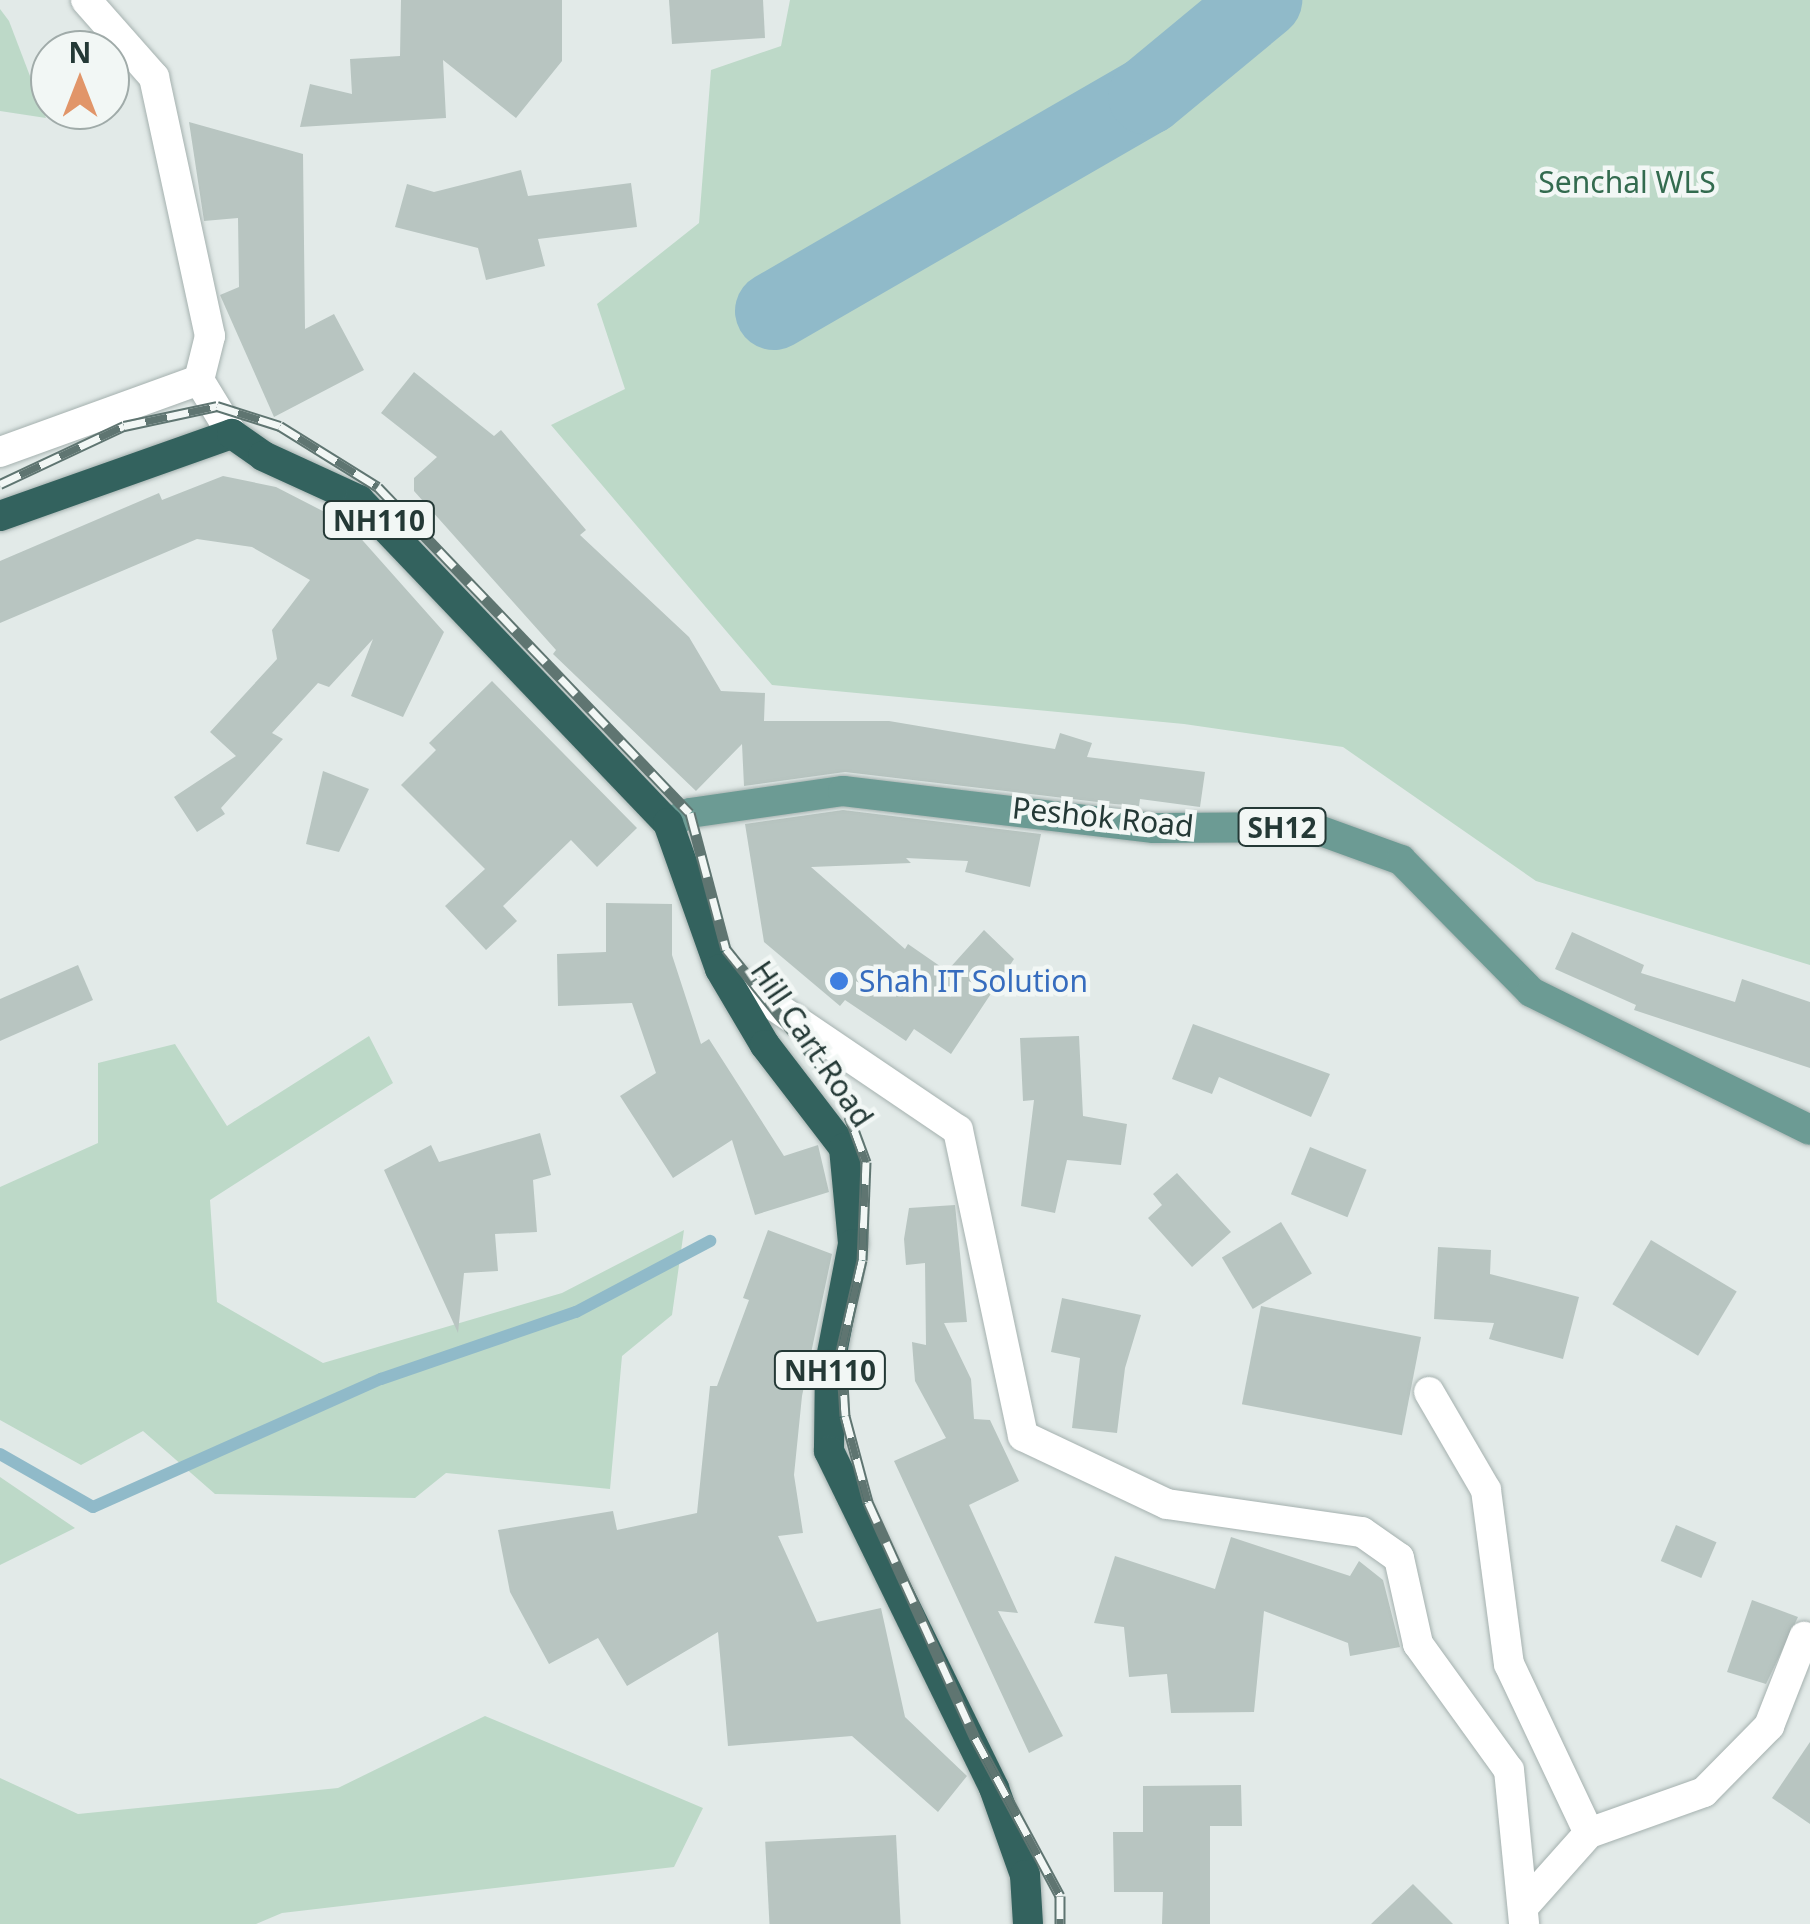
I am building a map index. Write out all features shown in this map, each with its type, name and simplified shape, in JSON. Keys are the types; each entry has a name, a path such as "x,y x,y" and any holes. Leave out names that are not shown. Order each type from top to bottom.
{"highway":[{"path":"0,516 232,434"},
{"name":"Hill Cart Road","path":"232,434 263,456 359,500 668,823 720,969 765,1045 844,1148 853,1244 830,1364 828,1451 994,1788 1025,1875 1028,1924"}],"main road":[{"name":"Peshok Road","path":"668,823 690,812 842,790 1154,828 1310,827 1400,860 1532,992 1810,1130"}],"street":[{"path":"86,0 154,77 210,336 199,380 232,434"},
{"path":"0,452 199,380"},
{"path":"720,969 958,1130 1023,1436 1167,1504 1362,1532 1399,1558 1418,1644 1509,1770 1523,1915"},
{"path":"1429,1392 1486,1490 1509,1664 1589,1832"},
{"path":"1523,1915 1589,1832 1704,1792 1769,1726 1804,1637"}],"green space":[{"name":"Senchal WLS","path":"790,0 1218,0 1125,76 768,298 749,329 782,331 1157,106 1284,0 1810,0 1810,965 1536,881 1343,747 1184,724 772,685 551,425 625,389 597,304 699,223 711,70 781,46"},
{"path":"0,9 9,21 30,76 30,116 0,111"},
{"path":"369,1036 393,1083 210,1200 217,1302 323,1363 562,1293 684,1230 672,1315 622,1356 610,1489 446,1473 415,1498 215,1494 143,1431 81,1465 0,1420 0,1187 98,1143 98,1063 175,1044 227,1126"},
{"path":"0,1477 75,1528 0,1565"},
{"path":"485,1716 703,1808 674,1867 282,1913 256,1924 0,1924 0,1778 78,1814 338,1788"}],"building":[{"path":"401,0 562,0 562,61 516,118 443,60 446,118 300,127 310,84 352,94 350,59 400,56"},
{"path":"669,0 763,0 765,38 672,44"},
{"path":"189,122 303,154 305,329 334,314 364,370 274,417 220,295 239,287 238,218 204,221"},
{"path":"521,170 528,196 631,183 637,227 538,239 545,266 486,280 478,248 395,227 407,184 434,192"},
{"path":"414,372 494,436 501,430 586,530 580,535 689,637 721,691 765,693 764,721 889,721 1055,749 1060,733 1092,743 1087,757 1205,772 1200,807 1140,799 1139,806 1114,804 845,772 744,786 742,744 696,791 553,654 556,650 414,491 414,478 437,457 381,413"},
{"path":"223,476 276,487 348,524 444,632 403,717 351,696 373,639 329,687 318,683 272,733 283,739 221,808 225,814 197,832 174,797 236,756 210,732 277,659 272,630 310,580 252,547 197,539 0,623 0,561 159,493 162,500"},
{"path":"492,681 637,828 597,867 571,840 503,906 517,921 486,950 445,906 485,869 401,785 436,750 429,743"},
{"path":"323,771 369,789 339,852 306,844"},
{"path":"843,810 1041,834 1030,887 965,872 968,861 906,858 911,863 811,867 905,949 908,944 947,971 984,930 1014,959 951,1054 914,1029 906,1041 845,1000 840,1006 764,942 745,824"},
{"path":"606,903 672,904 672,955 701,1044 709,1039 784,1156 818,1145 829,1192 755,1215 732,1140 673,1178 620,1096 656,1073 632,1003 558,1006 557,954 606,952"},
{"path":"1572,932 1644,965 1641,973 1735,1002 1742,979 1810,1002 1810,1068 1634,1010 1636,1005 1555,969"},
{"path":"78,965 93,1000 0,1041 0,999"},
{"path":"1193,1024 1330,1074 1311,1117 1219,1077 1212,1094 1172,1079"},
{"path":"1079,1036 1083,1116 1127,1124 1121,1165 1067,1160 1055,1213 1021,1206 1034,1100 1023,1101 1020,1038"},
{"path":"540,1133 551,1175 533,1180 537,1232 495,1234 498,1271 464,1273 458,1333 384,1170 431,1145 439,1162"},
{"path":"1310,1147 1367,1170 1347,1217 1291,1194"},
{"path":"1177,1173 1231,1232 1192,1267 1148,1218 1162,1205 1153,1194"},
{"path":"955,1205 967,1322 944,1323 971,1379 974,1419 990,1420 1019,1481 969,1505 1018,1613 998,1611 1063,1736 1029,1753 894,1461 946,1438 915,1381 912,1342 926,1345 925,1263 906,1265 904,1239 909,1208"},
{"path":"1281,1222 1312,1273 1253,1309 1222,1258"},
{"path":"768,1230 832,1254 802,1396 794,1475 803,1533 778,1536 817,1622 881,1608 905,1717 967,1776 938,1812 852,1736 728,1746 718,1632 627,1686 598,1638 549,1664 510,1592 498,1530 613,1511 617,1530 697,1513 710,1386 717,1386 749,1300 743,1298"},
{"path":"1651,1240 1737,1292 1698,1356 1612,1304"},
{"path":"1438,1247 1491,1250 1490,1274 1579,1297 1563,1359 1489,1339 1494,1323 1434,1319"},
{"path":"1062,1298 1141,1315 1125,1368 1117,1433 1072,1428 1080,1358 1051,1352"},
{"path":"1261,1306 1421,1337 1402,1435 1242,1404"},
{"path":"1676,1525 1717,1542 1701,1578 1661,1561"},
{"path":"1231,1537 1350,1576 1359,1561 1383,1580 1400,1647 1350,1656 1348,1643 1264,1611 1254,1712 1171,1713 1167,1674 1129,1677 1124,1627 1094,1623 1115,1556 1215,1589"},
{"path":"1752,1600 1798,1617 1766,1684 1727,1672"},
{"path":"1810,1742 1810,1824 1772,1798"},
{"path":"1241,1785 1242,1826 1210,1826 1210,1924 1162,1924 1163,1892 1114,1892 1113,1832 1143,1832 1143,1786"},
{"path":"896,1835 901,1924 769,1924 765,1842"},
{"path":"1413,1884 1453,1924 1371,1924"}],"waterway":[{"path":"774,311 1147,96 1263,0"},
{"path":"0,1454 93,1507 381,1379 576,1312 710,1241"}],"railway":[{"path":"0,484 124,426 217,406 280,426 378,487 690,813 726,949 839,1089 866,1162 862,1260 841,1351 845,1416 868,1502 975,1738 1060,1896 1060,1924"}],"place":[{"name":"Shah IT Solution","path":"839,981"}]}
